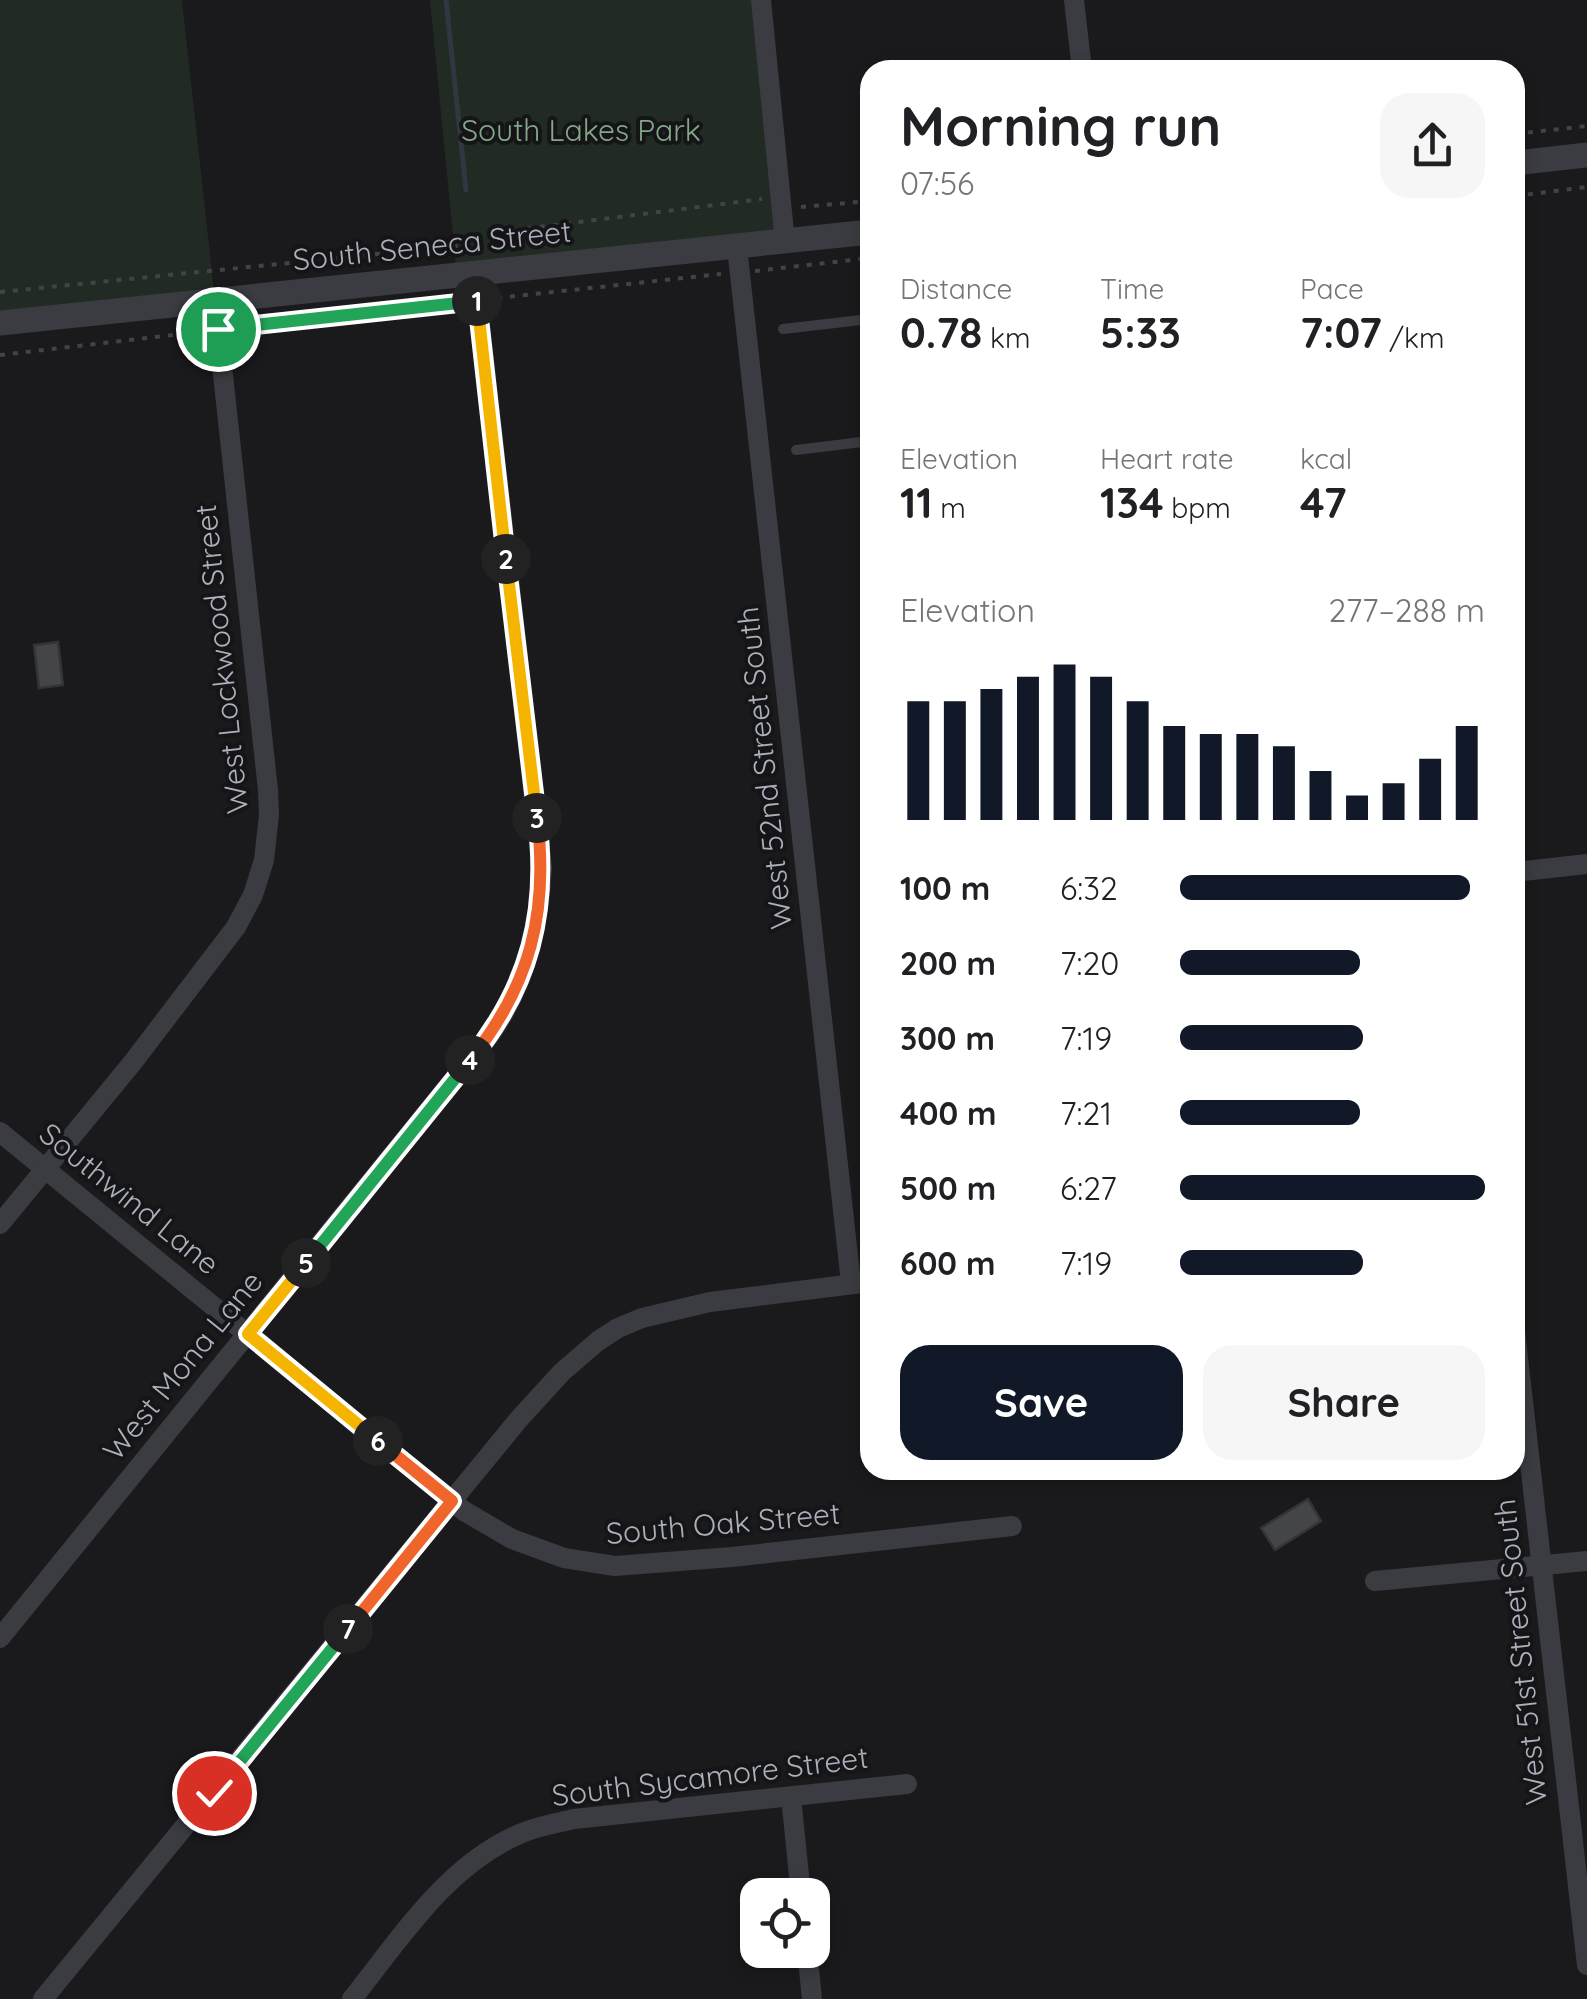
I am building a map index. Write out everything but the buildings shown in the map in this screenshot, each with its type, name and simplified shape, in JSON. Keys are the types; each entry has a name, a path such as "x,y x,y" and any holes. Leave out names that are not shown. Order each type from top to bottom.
{"street":[{"path":"760,0 785,242"},
{"path":"1074,0 1081,60"},
{"path":"1525,162 1587,155"},
{"name":"South Seneca Street","path":"0,322 474,274 738,260 785,242 860,233"},
{"name":"West 52nd Street South","path":"738,260 860,1283"},
{"name":"West Mona Lane","path":"0,1638 490,1036 522,972 538,923 541,846 474,274"},
{"name":"West Lockwood Street","path":"0,1224 216,957 253,896 264,860 270,815 268,790 216,300"},
{"path":"1525,871 1587,864"},
{"name":"Southwind Lane","path":"0,1132 452,1501"},
{"path":"44,1999 562,1372 618,1328 642,1318 710,1302 860,1283"},
{"name":"West 51st Street South","path":"1525,1422 1587,1965"},
{"name":"South Oak Street","path":"452,1501 512,1540 564,1558 615,1566 1012,1526"},
{"path":"1374,1581 1587,1562"},
{"name":"South Sycamore Street","path":"352,1999 462,1869 525,1831 574,1820 907,1784"},
{"path":"791,1797 799,1878"},
{"path":"809,1968 812,1999"}],"lane":[{"path":"782,329 860,320"},
{"path":"796,450 860,443"}],"path":[{"path":"1525,133 1587,126"},
{"path":"1525,195 1587,187"},
{"path":"0,292 468,245 484,234 759,199 804,207 860,201"},
{"path":"0,354 477,300 738,260 860,258"}],"green space":[{"path":"0,0 182,0 215,301 0,323"},
{"name":"South Lakes Park","path":"430,0 761,0 785,242 457,276"}],"waterway":[{"path":"446,0 466,190"}],"route":[{"path":"214,1793 452,1501 248,1334 499,1022 522,972 538,923 542,867 477,300 218,329"}]}
